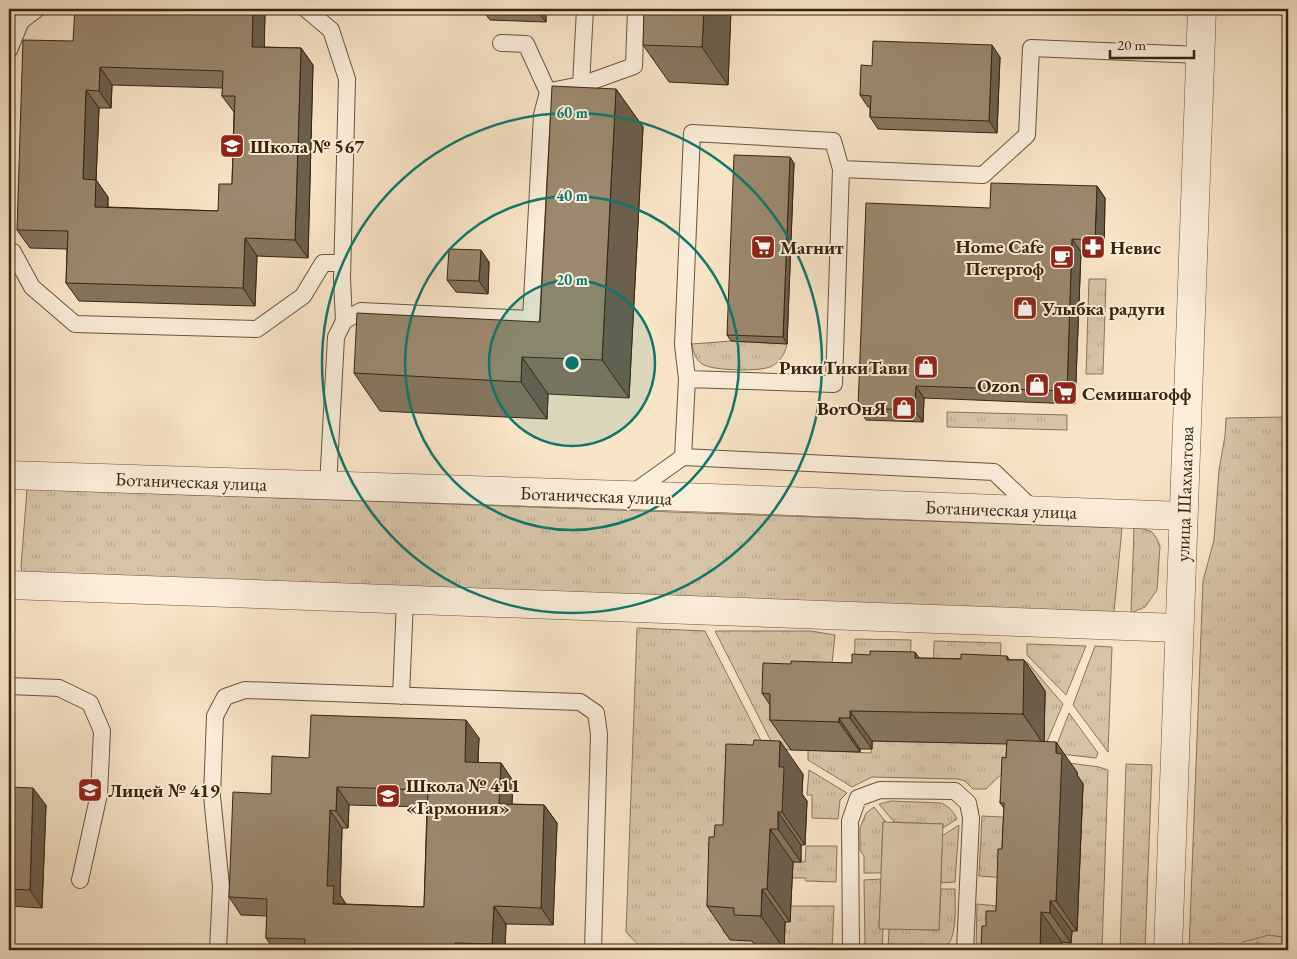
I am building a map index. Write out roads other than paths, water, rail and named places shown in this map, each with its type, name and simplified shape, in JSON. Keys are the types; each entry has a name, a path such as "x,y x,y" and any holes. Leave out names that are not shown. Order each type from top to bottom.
{"street":[{"name":"улица Шахматова","path":"1168,950 1202,9"},
{"name":"Ботаническая улица","path":"9,475 1183,516"},
{"path":"9,584 1179,628"}],"lane":[{"path":"9,50 21,21 37,9"},
{"path":"306,9 331,30 347,79 342,263 344,321 336,337 328,486"},
{"path":"581,85 585,9"},
{"path":"548,92 581,85 634,66 636,9"},
{"path":"344,321 361,311 530,319 542,115 548,92 526,44 501,43"},
{"path":"841,169 983,174 1027,135 1031,48 1200,55"},
{"path":"683,457 688,379 683,344 692,133 833,141 841,169 834,384 688,379"},
{"path":"9,252 13,252 32,287 76,324 257,329 303,296 323,263 342,263"},
{"path":"629,496 683,457 994,472 1034,510"},
{"path":"401,696 405,600"},
{"path":"9,686 59,688 90,703 102,731 99,794 80,880"},
{"path":"218,950 220,886 212,796 215,716 225,698 245,690 580,702 596,713 600,734 593,950"},
{"path":"851,950 850,821 858,798 880,790 955,791 968,803 971,818 965,950"}],"place":[{"name":"Школа № 567","path":"232,146"},
{"name":"Магнит","path":"763,247"},
{"name":"Невис","path":"1093,247"},
{"name":"Home Cafe Петергоф","path":"1062,257"},
{"name":"Улыбка радуги","path":"1025,308"},
{"name":"РикиТикиТави","path":"926,367"},
{"name":"Ozon","path":"1037,385"},
{"name":"Семишагофф","path":"1065,393"},
{"name":"ВотОнЯ","path":"904,408"},
{"name":"Лицей № 419","path":"90,790"},
{"name":"Школа № 411 «Гармония»","path":"388,796"}]}
